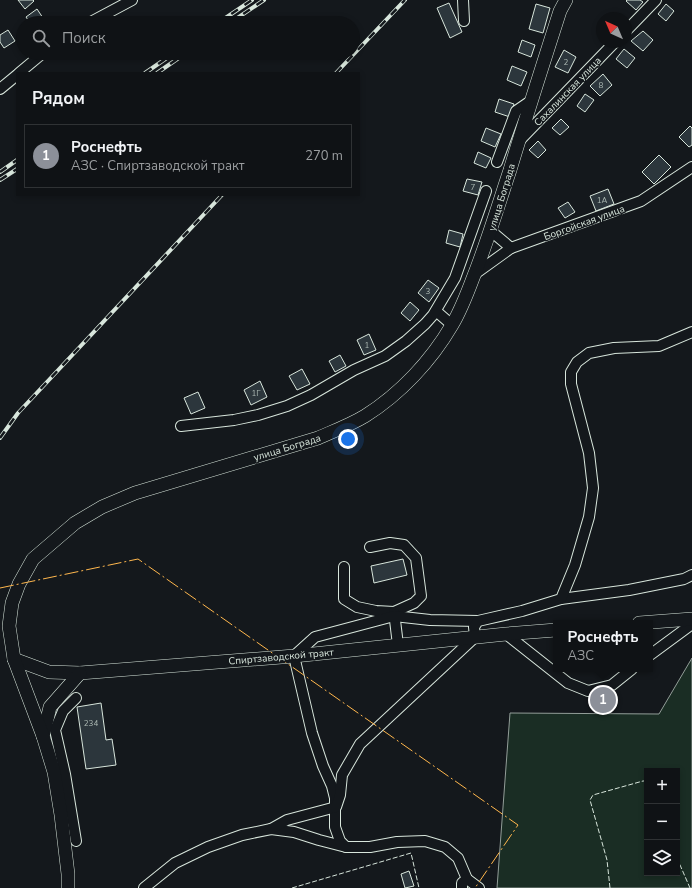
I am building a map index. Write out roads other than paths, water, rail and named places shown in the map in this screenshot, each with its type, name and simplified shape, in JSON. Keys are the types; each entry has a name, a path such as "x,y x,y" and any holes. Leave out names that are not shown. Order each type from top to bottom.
{"main road":[{"name":"улица Бограда","path":"68,888 68,874 61,814 60,775 43,736 14,659 9,626 12,603 19,584 33,559 75,523 102,507 134,493 334,432 364,416 384,403 422,367 452,325 464,302 475,274 560,11 566,0"},
{"path":"653,622 692,619"},
{"name":"Спиртзаводской тракт","path":"14,659 49,672 80,674 294,656 553,630"},
{"path":"43,736 50,707 80,674"}],"street":[{"path":"102,16 132,0"},
{"path":"463,0 464,21"},
{"path":"632,25 656,0"},
{"name":"Сахалинская улица","path":"518,141 609,48"},
{"path":"20,72 35,60"},
{"path":"0,89 16,76"},
{"path":"497,162 516,111 532,100"},
{"name":"Боргойская улица","path":"475,274 511,248 641,202 692,167"},
{"path":"181,426 234,420 258,415 287,406 354,370 385,356 406,341 436,311 455,278 486,191"},
{"path":"490,231 511,248"},
{"path":"436,311 452,325"},
{"path":"561,599 575,565 589,517 593,488 589,453 571,384 572,372 577,362 589,353 614,348 659,346 692,332"},
{"path":"346,847 340,841 335,827 335,798 312,733 294,656 315,637 394,614 414,603 421,596 416,558 404,545 390,543 370,547"},
{"path":"344,567 344,599 357,607 430,620 478,621 522,611 561,599 629,590 692,575"},
{"path":"394,614 398,645"},
{"path":"336,807 340,795 342,775 360,744 475,637 474,627 478,621"},
{"path":"653,653 692,624"},
{"path":"506,634 553,671"},
{"path":"554,672 568,683 588,691 612,685 628,672"},
{"path":"76,698 63,711 55,730 60,775 76,841"},
{"path":"144,888 175,863 208,846 242,835 271,829 287,820 336,807"},
{"path":"271,829 294,832 346,847 370,847 397,842 425,842 445,846 458,858 464,883 480,888"}],"railway":[{"path":"228,16 252,0"},
{"path":"240,16 264,0"},
{"path":"360,48 405,0"},
{"path":"146,72 164,60"},
{"path":"158,72 176,60"},
{"path":"337,72 348,60"},
{"path":"0,172 16,161"},
{"path":"0,180 16,170"},
{"path":"0,438 18,413 221,196"}],"place":[{"name":"Роснефть","path":"603,700"}]}
